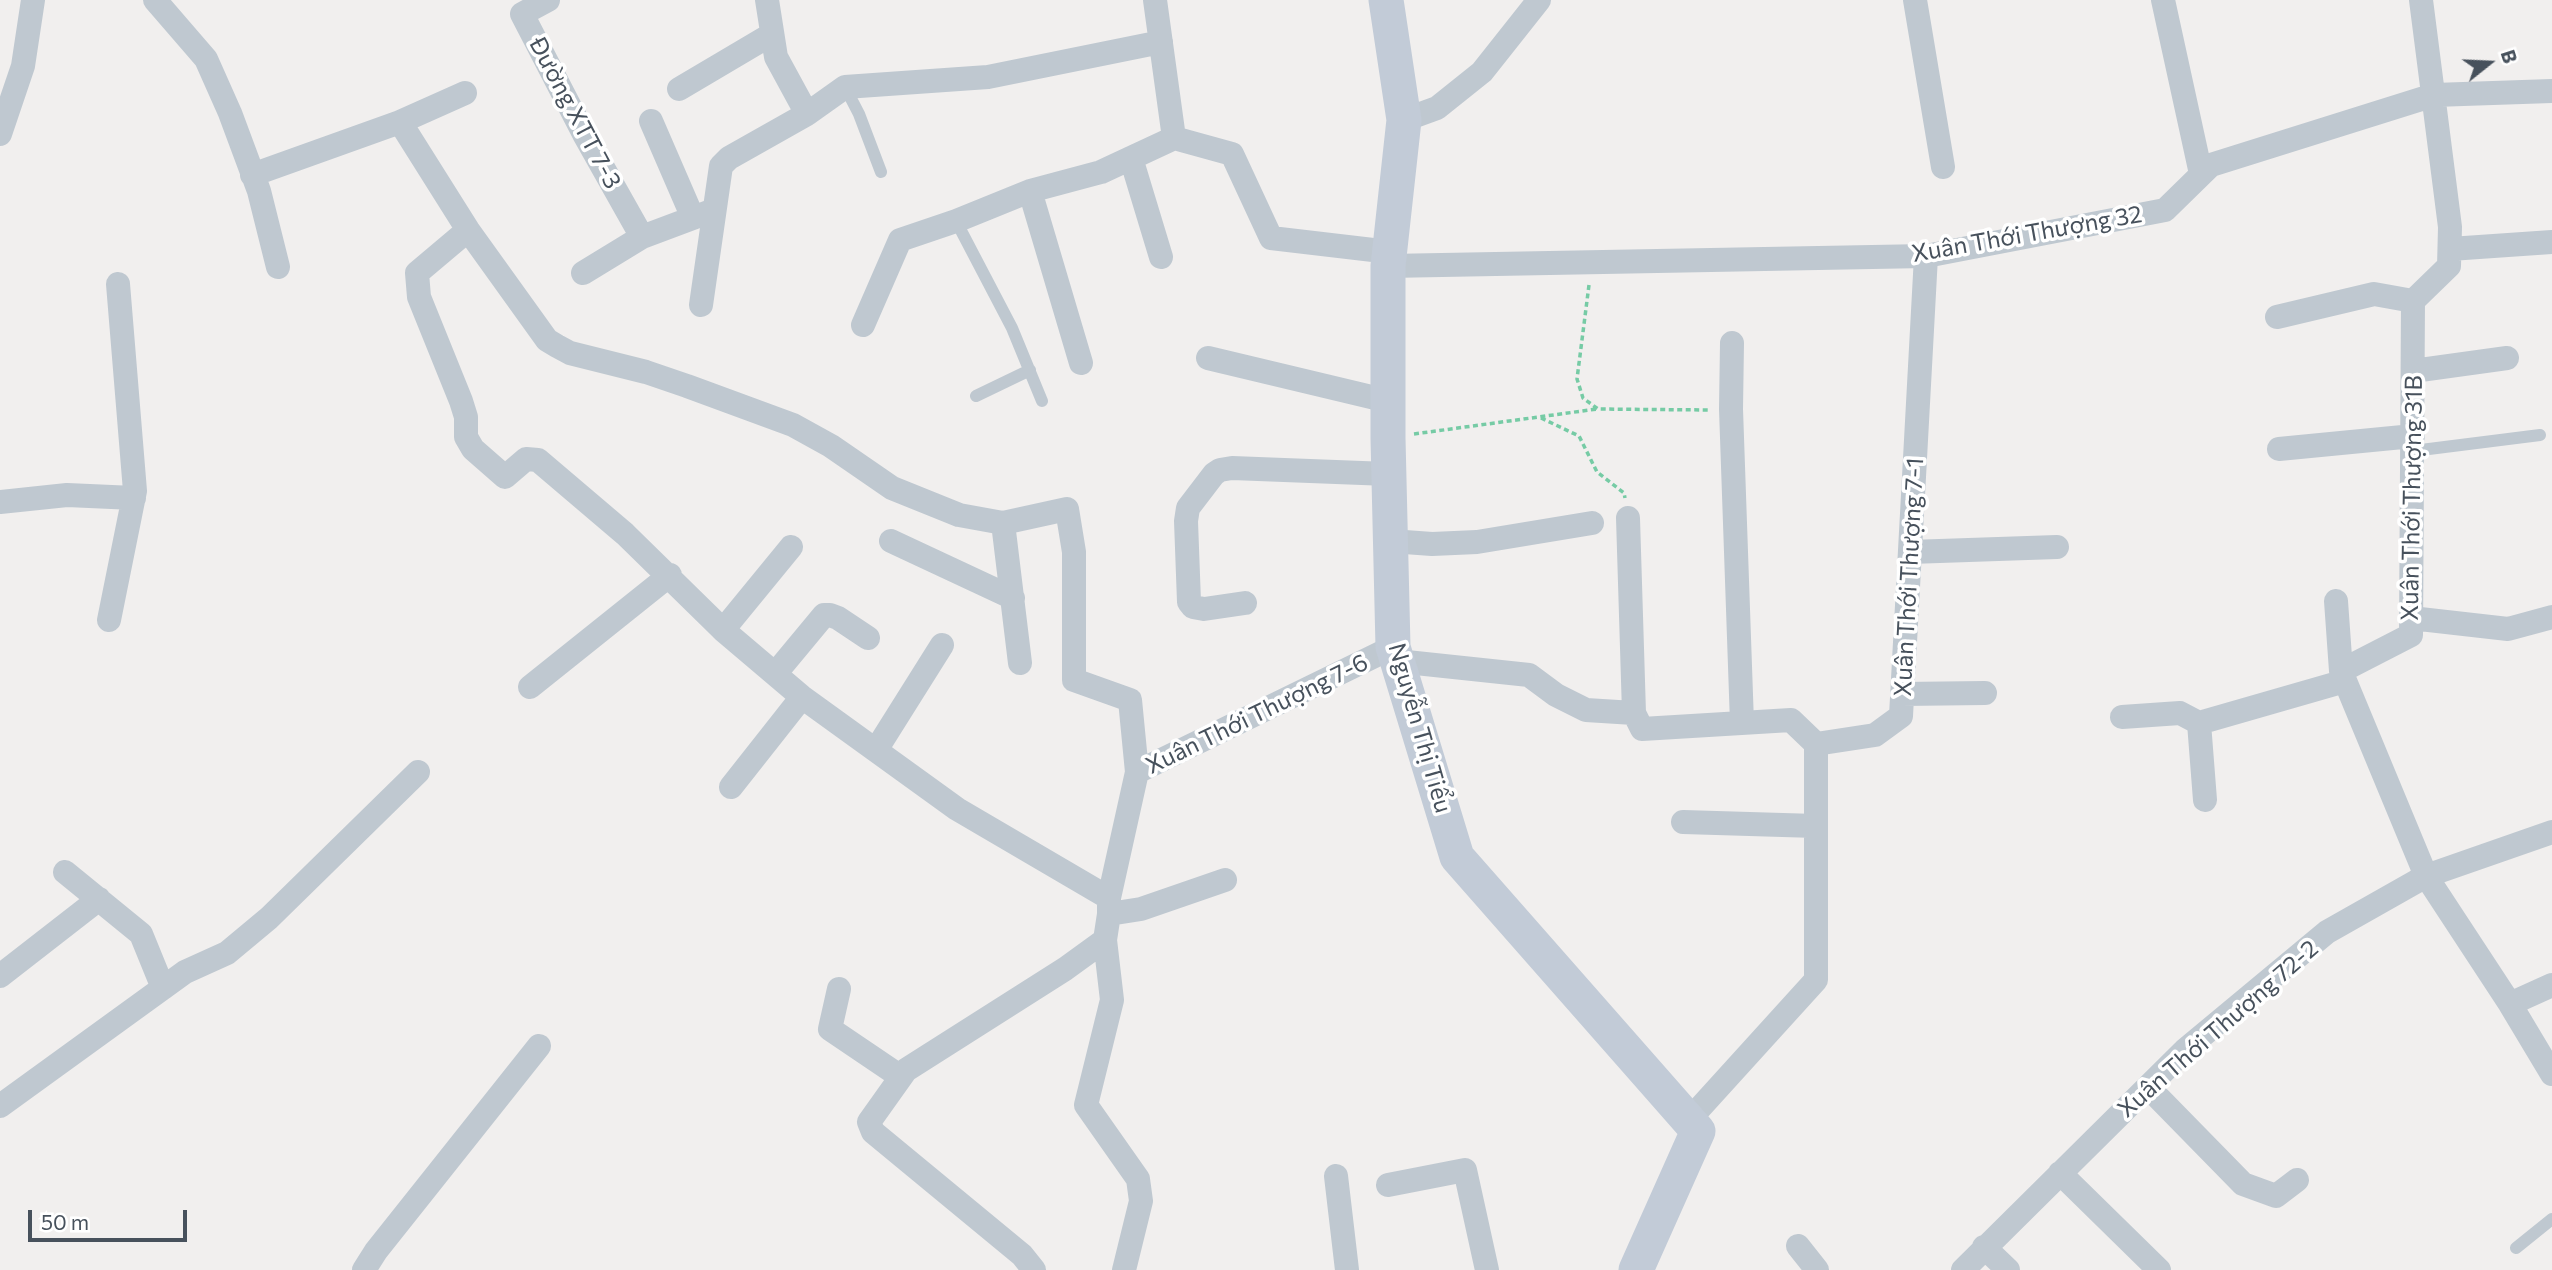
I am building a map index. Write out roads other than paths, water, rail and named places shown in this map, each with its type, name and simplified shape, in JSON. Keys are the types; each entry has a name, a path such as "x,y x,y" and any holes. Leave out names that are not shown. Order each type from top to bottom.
{"street":[{"path":"0,134 23,66 33,0"},
{"path":"155,0 206,59 230,113 252,175 278,267"},
{"name":"Đường XTT 7-3","path":"548,0 522,14 584,134 642,236"},
{"path":"767,0 776,57 807,114"},
{"path":"863,324 900,240 1030,191 1101,172 1174,138 1156,0"},
{"name":"Nguyễn Thị Tiểu","path":"1386,0 1404,120 1389,259 1388,474 1395,654 1457,857 1688,1121"},
{"path":"1404,120 1437,108 1482,72 1539,0"},
{"path":"1914,0 1943,167"},
{"path":"2163,0 2201,174"},
{"path":"2277,317 2374,294 2413,301 2449,266 2450,227 2421,0"},
{"path":"679,89 772,34"},
{"path":"701,305 704,214 721,166 729,158 807,114 845,87 988,77 1161,42"},
{"name":"Xuân Thới Thượng 32","path":"1174,138 1232,154 1271,238 1389,259 1592,262 1926,256 2165,210 2211,165 2434,95 2552,91"},
{"path":"252,175 400,122 465,93"},
{"path":"651,121 704,214"},
{"path":"400,122 468,230 547,340 557,346 570,353 646,372 793,425 831,446 892,488 959,515 1003,523 1067,509 1074,552 1074,680 1130,700 1137,772"},
{"path":"1131,158 1161,257"},
{"path":"1030,191 1081,363"},
{"path":"583,273 642,236 704,214"},
{"path":"468,230 418,273 419,297 466,417 467,443 505,477 526,458 538,460 625,534 670,575 723,630 802,697 957,809 1109,906 1141,909 1226,880"},
{"path":"2450,249 2552,242"},
{"name":"Xuân Thới Thượng 7-1","path":"1816,744 1875,736 1901,716 1926,256"},
{"path":"109,620 134,498 118,285"},
{"name":"Xuân Thới Thượng 31B","path":"2343,676 2411,635 2413,301"},
{"path":"1731,343 1741,723"},
{"path":"1208,358 1388,401"},
{"path":"2413,371 2507,358"},
{"path":"2279,449 2413,444"},
{"path":"1245,603 1204,609 1193,607 1189,602 1186,521 1188,508 1214,474 1232,468 1388,474"},
{"path":"0,502 67,495 134,498"},
{"path":"1628,519 1634,713 1642,729 1791,720 1816,744 1816,980 1688,1121 1698,1131 1636,1270"},
{"path":"1003,523 1020,663"},
{"path":"1391,541 1433,544 1477,542 1592,523"},
{"path":"891,541 1013,598"},
{"path":"723,630 791,547"},
{"path":"1910,552 2057,547"},
{"path":"530,687 670,575"},
{"path":"2336,601 2343,676 2426,876 2510,1004 2552,1074"},
{"path":"775,674 824,615 838,618 867,638"},
{"path":"2411,618 2508,629 2552,617"},
{"path":"876,750 942,645"},
{"path":"1395,654 1530,675 1556,695 1586,710 1634,713"},
{"name":"Xuân Thới Thượng 7-6","path":"1124,1270 1141,1201 1138,1179 1086,1105 1112,1000 1104,940 1137,772 1395,654"},
{"path":"2122,717 2180,713 2199,723 2343,676"},
{"path":"1902,694 1986,693"},
{"path":"731,787 802,697"},
{"path":"2199,723 2205,800"},
{"path":"0,1106 185,972 227,953 269,918 418,772"},
{"path":"1683,822 1816,826"},
{"name":"Xuân Thới Thượng 72-2","path":"1963,1270 2185,1050 2327,932 2426,876 2552,832"},
{"path":"65,872 141,933 163,988"},
{"path":"0,976 99,899"},
{"path":"1034,1270 1022,1255 870,1128 870,1118 906,1070 1065,969 1104,940"},
{"path":"2510,1004 2552,985"},
{"path":"839,989 830,1029 901,1077"},
{"path":"364,1270 376,1251 539,1046"},
{"path":"2148,1087 2243,1184 2276,1196 2297,1180"},
{"path":"1388,1185 1465,1170 1487,1270"},
{"path":"2060,1173 2159,1270"},
{"path":"1336,1177 1347,1270"},
{"path":"1798,1246 1817,1270"},
{"path":"1984,1247 2008,1270"}],"lane":[{"path":"845,87 859,114 881,172"},
{"path":"956,221 1012,328 1042,401"},
{"path":"976,396 1030,370"},
{"path":"2413,444 2540,435"},
{"path":"2516,1248 2552,1219"}]}
